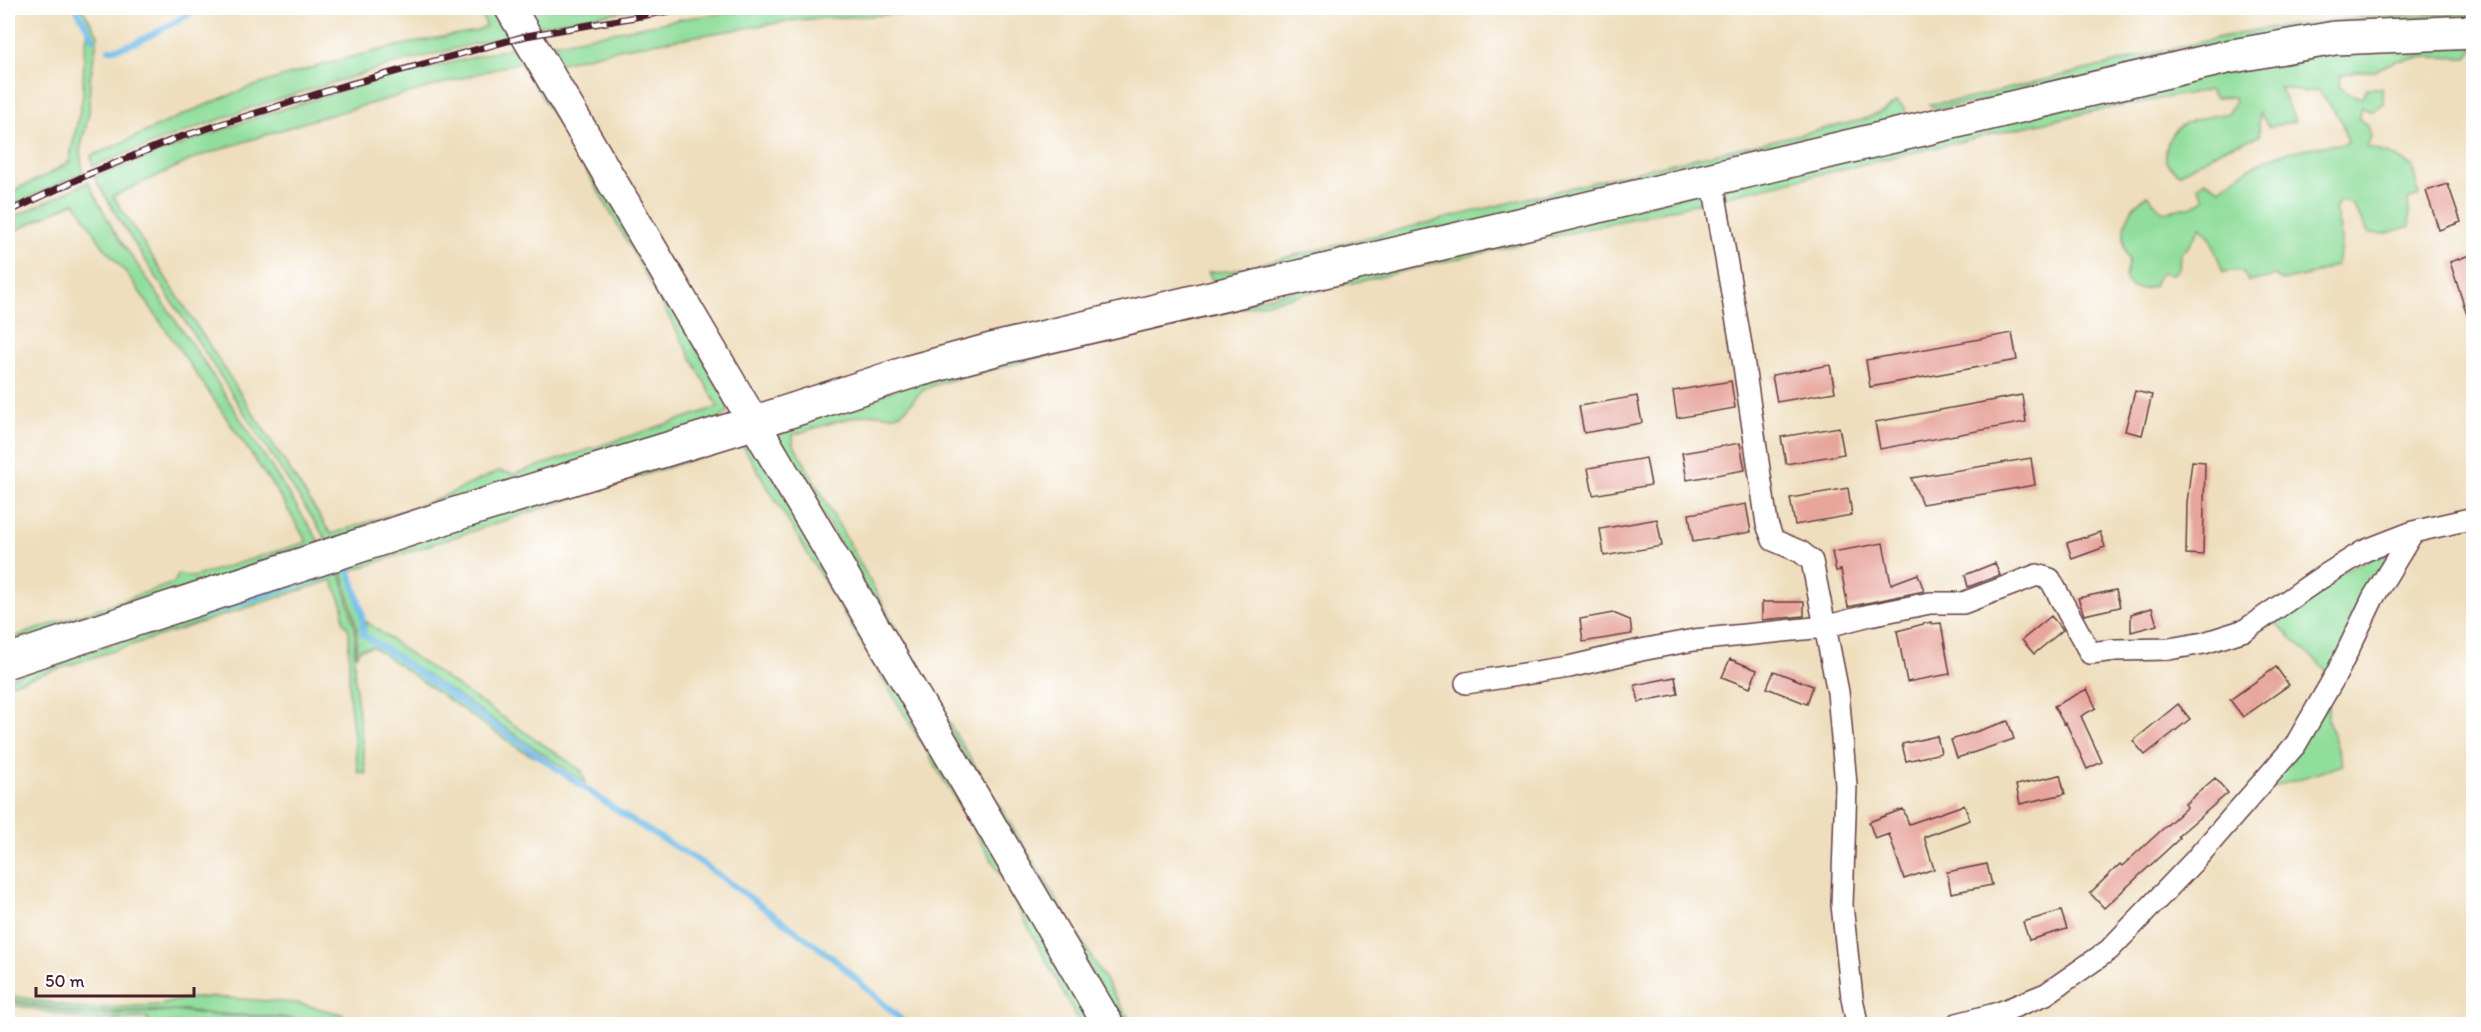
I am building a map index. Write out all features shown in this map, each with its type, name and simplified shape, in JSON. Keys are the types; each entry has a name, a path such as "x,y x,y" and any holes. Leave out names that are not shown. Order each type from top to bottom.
{"main road":[{"path":"510,8 1108,1024"},
{"path":"8,661 462,512 753,423 910,372 999,348 2227,57 2335,38 2474,32"}],"street":[{"path":"1712,178 1741,345 1767,524 1773,540 1801,552 1812,561 1838,692 1846,785 1842,905 1857,1024"},
{"path":"1466,683 1569,667 1694,640 1824,627 1930,603 1963,603 2037,575 2050,579 2090,653 2116,650 2169,650 2204,644 2245,630 2364,551 2413,532 2474,518"},
{"path":"1957,1024 1999,1012 2046,994 2109,950 2195,860 2296,744 2337,674 2373,598 2413,532"}],"green space":[{"path":"77,8 82,8 98,35 90,79 89,113 80,151 83,172 8,208 8,193 69,162 83,96 84,53 88,30 92,38 94,37"},
{"path":"480,8 504,8 513,34 391,65 256,106 93,166 91,156 246,89 303,70 360,55 476,31 486,26"},
{"path":"522,8 642,8 533,27"},
{"path":"769,8 998,8 795,20 623,48 557,64 546,45 687,18"},
{"path":"2473,13 2473,22 1935,109 1929,104 1962,100 2221,37 2274,27 2358,18"},
{"path":"522,45 729,404 727,413 717,421 331,547 120,221 94,177 257,117 358,86","holes":["520,62 622,233 718,407 514,474 499,471 433,501 331,534 113,196 200,156 312,120"]},
{"path":"2473,45 2473,50 2467,58 2426,57 2395,61 2374,71 2357,71 2341,75 2339,86 2348,93 2361,98 2367,88 2381,88 2384,103 2372,112 2362,107 2359,119 2368,126 2371,136 2367,147 2389,154 2412,166 2419,196 2408,200 2410,226 2384,234 2369,233 2351,203 2339,201 2335,210 2341,244 2336,265 2313,274 2282,281 2275,276 2249,282 2241,270 2223,272 2210,237 2201,227 2187,248 2180,253 2179,268 2171,275 2162,273 2157,277 2154,286 2143,289 2131,288 2125,277 2129,260 2125,251 2124,233 2129,215 2147,195 2163,212 2193,206 2204,199 2198,186 2205,180 2220,189 2236,176 2280,154 2348,143 2343,123 2319,90 2303,92 2279,87 2295,121 2269,127 2259,113 2259,136 2222,149 2179,174 2166,162 2166,148 2170,137 2184,124 2205,117 2229,113 2235,102 2234,97 2216,98 2208,90 2104,109 1723,197 1726,186 2287,54"},
{"path":"1897,101 1905,109 1906,115 1902,122 1214,283 1208,272 1231,271 1643,170 1862,120 1884,111"},
{"path":"88,182 114,231 204,362 324,549 8,655 8,639 174,583 178,574 193,577 307,542 283,501 200,379 128,275 102,245 75,202 8,234 8,220"},
{"path":"1701,192 1708,201 1148,330 948,381 924,390 898,414 860,416 793,435 793,443 952,728 1132,1024 1121,1024 773,429 924,380"},
{"path":"750,439 1102,1024 1080,1024 995,865 743,446 727,448 353,570 351,564 566,490"},
{"path":"2390,550 2331,675 2270,618 2316,584"},
{"path":"348,569 361,612 362,635 550,764 521,750 373,647 360,649 356,656 357,627 342,572"},
{"path":"340,572 355,628 354,674 366,774 358,772 349,694 349,630 343,621 343,606 332,580 8,685 8,679 43,666"},
{"path":"366,621 413,656 582,771 586,783 365,633"},
{"path":"2328,704 2328,720 2343,765 2260,791"},
{"path":"8,995 82,1009 162,1005 182,999 213,997 297,1003 341,1014 362,1024 318,1024 283,1017 212,1014 184,1010 81,1013 8,999"},
{"path":"8,1001 81,1015 183,1011 212,1015 282,1018 310,1024 147,1024 148,1018 86,1020 8,1004"}],"building":[{"path":"2448,184 2461,222 2439,230 2426,191"},
{"path":"2470,255 2474,264 2474,324 2470,324 2450,262"},
{"path":"2012,333 2017,360 1870,387 1866,360"},
{"path":"1830,365 1835,392 1777,402 1772,375"},
{"path":"1731,381 1735,408 1677,418 1673,391"},
{"path":"2135,391 2152,395 2142,435 2125,431"},
{"path":"2022,395 2026,422 1880,449 1875,422"},
{"path":"1637,396 1642,423 1584,433 1579,406"},
{"path":"1839,427 1844,454 1786,464 1781,437"},
{"path":"1740,443 1745,470 1687,480 1682,453"},
{"path":"1646,458 1651,485 1593,495 1588,468"},
{"path":"2031,458 2035,485 1978,495 1922,504 1911,478"},
{"path":"2192,461 2205,462 2203,555 2186,554 2187,502"},
{"path":"1848,488 1852,515 1795,525 1790,498"},
{"path":"1746,504 1751,532 1693,542 1689,514"},
{"path":"1657,519 1662,546 1604,556 1600,529"},
{"path":"2100,532 2105,547 2072,559 2067,543"},
{"path":"1883,543 1891,584 1918,574 1924,591 1848,607 1841,570 1836,571 1832,552"},
{"path":"1995,563 2000,575 1968,587 1965,575"},
{"path":"2116,590 2120,607 2084,615 2078,598"},
{"path":"1762,602 1804,602 1804,616 1762,620"},
{"path":"2152,608 2157,625 2131,632 2131,614"},
{"path":"1613,613 1630,620 1632,634 1583,642 1580,619"},
{"path":"2051,616 2063,630 2034,654 2022,640"},
{"path":"1931,622 1931,624 1941,623 1950,674 1907,682 1897,631"},
{"path":"1730,659 1757,670 1750,688 1722,677"},
{"path":"2276,667 2289,685 2243,717 2230,700"},
{"path":"1774,671 1813,686 1807,704 1767,688"},
{"path":"1675,677 1678,694 1639,702 1635,685"},
{"path":"2087,689 2096,708 2081,716 2102,762 2087,769 2066,723 2064,724 2054,706"},
{"path":"2178,704 2190,719 2145,755 2133,741"},
{"path":"2008,721 2014,739 1957,758 1951,740"},
{"path":"1937,736 1941,753 1906,761 1902,744"},
{"path":"2060,775 2065,794 2020,804 2016,785"},
{"path":"2215,778 2228,793 2178,836 2180,838 2104,908 2090,893 2187,807 2185,804"},
{"path":"1964,805 1970,820 1924,837 1934,869 1904,879 1889,834 1875,839 1869,822 1903,809 1909,824"},
{"path":"1987,864 1992,885 1951,893 1947,872"},
{"path":"2061,911 2067,929 2029,940 2023,922"}],"waterway":[{"path":"76,8 93,38"},
{"path":"109,49 118,49 141,40 200,8"},
{"path":"187,620 349,568 362,612 363,634 628,818 702,863 832,957 906,1024"}],"railway":[{"path":"8,212 89,174 177,138 336,88 526,36 687,8"}]}
